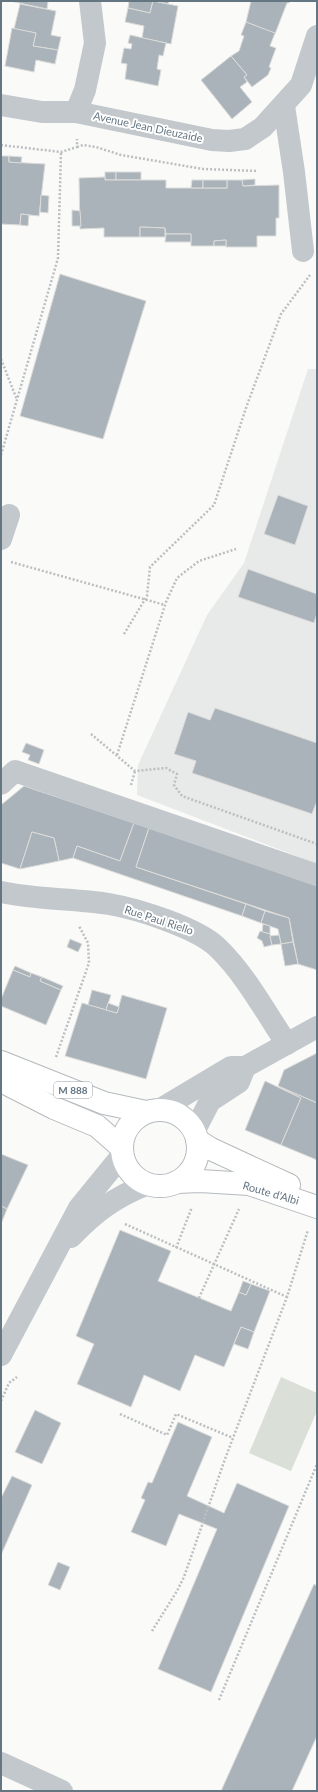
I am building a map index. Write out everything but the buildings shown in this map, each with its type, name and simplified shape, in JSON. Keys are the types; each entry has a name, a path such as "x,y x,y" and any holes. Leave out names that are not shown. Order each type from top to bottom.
{"main road":[{"name":"M 888","path":"1,1062 104,1103 153,1111"},
{"name":"M 888","path":"1,1081 54,1108 97,1126 123,1151"},
{"path":"153,1111 176,1113 184,1118 196,1136 197,1156 194,1164 187,1174 177,1182 165,1186 148,1184 134,1175 125,1162 123,1151 126,1130 131,1123 153,1111"},
{"name":"Route d'Albi","path":"196,1136 210,1149 317,1198"},
{"name":"Route d'Albi","path":"177,1182 200,1181 249,1184 314,1215"}],"street":[{"path":"76,112 85,90 95,43 90,1"},
{"name":"Avenue Jean Dieuzaide","path":"1,105 42,112 76,112 212,140 229,141 245,139 257,131 284,106 301,85 317,36"},
{"path":"284,106 294,172 303,251"},
{"path":"1,538 9,515"},
{"path":"1,784 15,771 317,875"},
{"name":"Rue Paul Riello","path":"1,892 24,897 110,904 169,921 200,933 218,947 233,964 287,1044"},
{"path":"153,1111 231,1068 245,1067 317,1027"},
{"path":"196,1136 210,1101 239,1082 245,1067"},
{"path":"1,1355 56,1254 79,1208 123,1151"},
{"path":"56,1254 90,1218 107,1204 148,1184"},
{"path":"1,1763 62,1791"}],"path":[{"path":"1,145 60,152 58,258 1,455"},
{"path":"77,147 83,145 96,147 121,155 203,169 258,171"},
{"path":"124,634 147,596 150,568 214,506 247,404 281,314 312,272"},
{"path":"1,359 17,401"},
{"path":"117,756 165,605 177,578 199,561 236,549"},
{"path":"7,561 165,605"},
{"path":"91,734 135,771 166,768 177,774 174,785 182,796 317,844"},
{"path":"54,1064 89,963 88,943 77,920 80,901"},
{"path":"176,1248 193,1206"},
{"path":"198,1298 239,1208"},
{"path":"152,1631 184,1577 233,1438 287,1297 314,1215"},
{"path":"120,1222 287,1297"},
{"path":"1,1401 9,1383 18,1376"},
{"path":"120,1414 167,1435 176,1414 233,1438"},
{"path":"219,1700 317,1464"}],"shaded area":[{"path":"308,369 317,369 317,864 137,795 138,765 207,615 244,563"},
{"path":"281,1377 317,1393 317,1411 291,1471 249,1453"}]}
